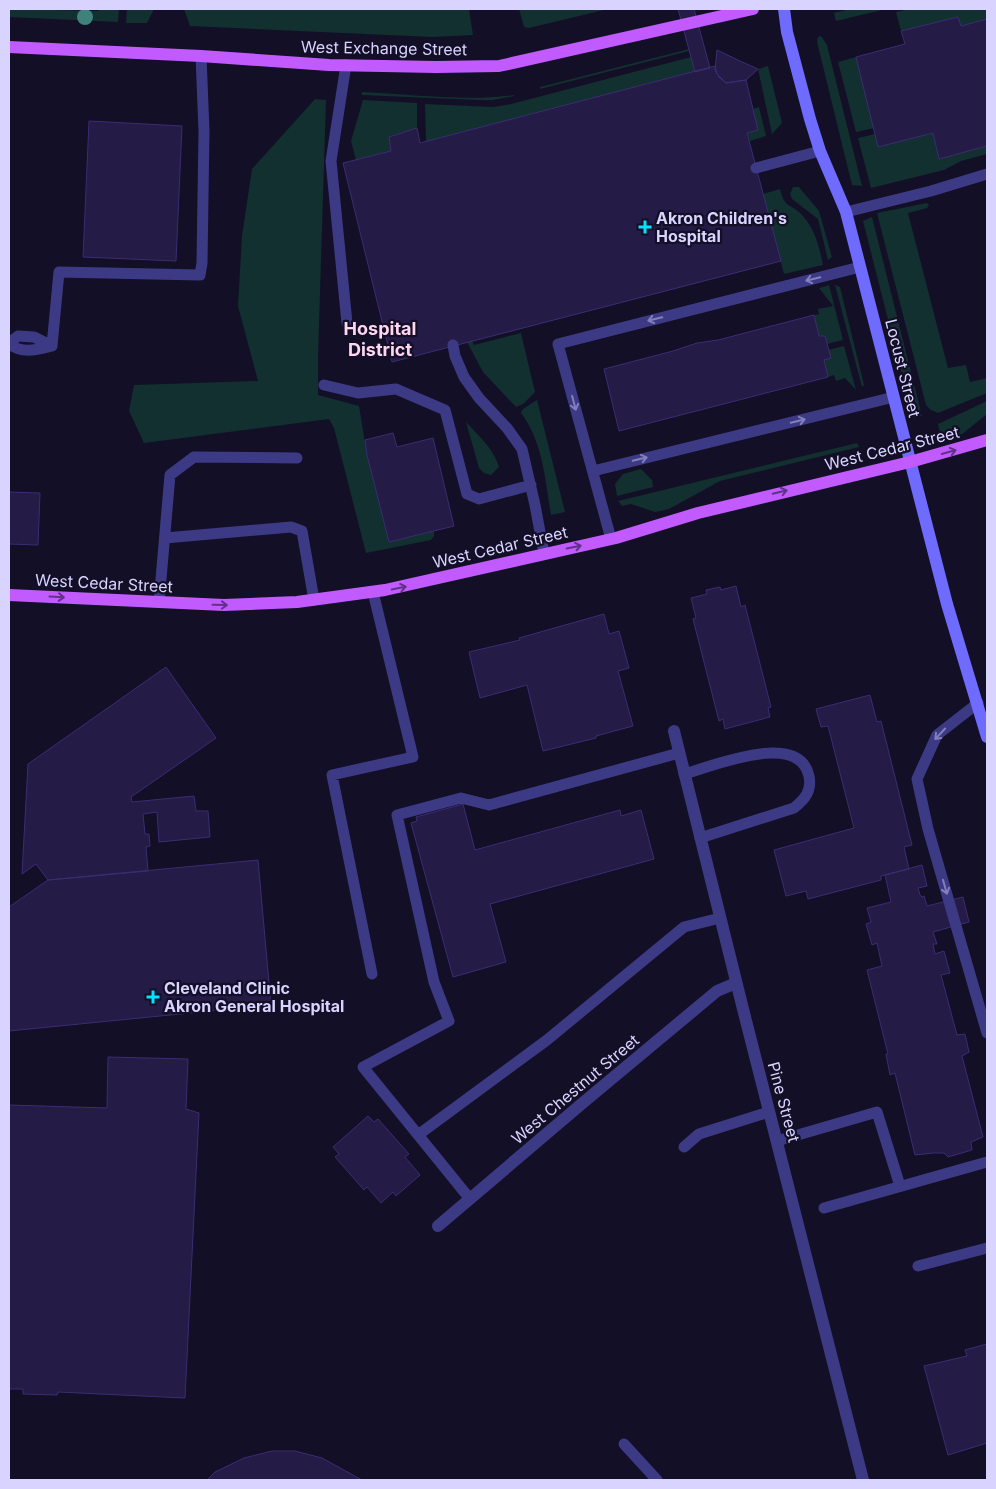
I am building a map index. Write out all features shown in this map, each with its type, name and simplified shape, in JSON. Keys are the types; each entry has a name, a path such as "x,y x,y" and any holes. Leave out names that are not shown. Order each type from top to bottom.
{"main road":[{"name":"West Exchange Street","path":"9,47 346,65 436,68 499,66 753,9"},
{"name":"Locust Street","path":"784,9 787,32 820,151 846,212 947,604 987,737"},
{"name":"West Cedar Street","path":"9,595 224,605 298,602 373,592 409,586 544,553 612,539 707,511 910,462 987,440"}],"street":[{"name":"Pine Street","path":"674,731 736,983 863,1480"},
{"name":"West Chestnut Street","path":"438,1226 717,991 736,983"}],"lane":[{"path":"9,343 16,350 34,350 52,346 59,272 200,275 202,263 204,131 201,56"},
{"path":"346,65 331,161 347,323"},
{"path":"756,168 820,151"},
{"path":"846,212 931,191 987,174"},
{"path":"612,539 558,344 860,267"},
{"path":"453,345 464,377 522,449 544,553"},
{"path":"324,385 358,393 396,389 445,410 467,494 479,499 531,485"},
{"path":"593,471 894,397"},
{"path":"158,602 170,475 194,457 297,458"},
{"path":"165,538 291,526 302,530 314,600"},
{"path":"372,974 332,775 413,758 373,592"},
{"path":"978,703 937,736 918,779 928,829 987,1034"},
{"path":"470,1199 362,1067 449,1021 434,982 397,815 461,798 489,805 679,753"},
{"path":"684,774 760,753 787,754 797,758 807,769 811,785 806,798 794,808 700,838"},
{"path":"418,1136 547,1040 684,927 720,918"},
{"path":"684,1147 698,1134 769,1112"},
{"path":"777,1141 877,1112 900,1186"},
{"path":"824,1208 987,1162"},
{"path":"918,1266 987,1248"},
{"path":"624,1444 657,1480"}],"green space":[{"path":"9,9 99,11 99,9 119,9 118,22 9,17"},
{"path":"127,9 154,9 147,23 126,23"},
{"path":"184,9 469,9 473,35 432,37 190,26"},
{"path":"519,9 608,9 529,28 524,27"},
{"path":"850,9 886,9 836,21 834,13"},
{"path":"910,9 987,9 987,19 961,26 958,17 901,31 896,12"},
{"path":"821,36 827,45 862,186 852,185 817,42 818,37"},
{"path":"689,49 689,51 540,89 540,87"},
{"path":"691,57 695,72 426,142 425,104 493,107 511,104"},
{"path":"856,57 874,128 856,132 838,62"},
{"path":"768,66 782,123 772,134 758,69"},
{"path":"362,92 457,98 514,96 493,100 478,100 362,95"},
{"path":"315,99 326,100 318,395 359,406 367,455 389,542 434,531 434,536 431,540 366,553 334,428 329,419 144,443 129,411 134,385 258,381 238,306 242,236 252,169"},
{"path":"363,100 417,103 417,128 389,137 391,151 356,160 351,141"},
{"path":"759,107 766,136 750,141 747,133 758,130 753,109"},
{"path":"933,133 939,159 987,146 987,154 961,161 944,170 871,188 858,138 875,134 878,147"},
{"path":"793,187 799,187 819,211 832,257 828,260 818,219 792,199 790,194"},
{"path":"780,189 786,203 798,211 810,226 818,245 823,265 784,274 763,194"},
{"path":"927,203 929,205 927,208 908,213 948,368 966,365 970,382 987,378 987,393 938,413 926,405 877,213"},
{"path":"872,217 922,416 913,418 863,221"},
{"path":"829,285 843,340 827,344 825,336 819,336 814,315 819,314 818,309 833,306 819,288"},
{"path":"835,285 840,287 864,385 862,387"},
{"path":"521,333 535,392 523,404 516,407 483,372 467,342 472,340 474,345"},
{"path":"844,346 856,390 845,378 836,381 834,375 828,377 824,360 828,350"},
{"path":"537,400 565,512 551,515 539,449 521,413 523,409"},
{"path":"987,401 987,414 961,435 941,439 938,424"},
{"path":"466,422 497,460 499,467 491,475 484,473 479,468"},
{"path":"857,443 859,447 720,481 669,509 655,512 631,504 622,506 618,501"},
{"path":"641,469 652,480 653,487 617,496 615,484 623,474"}],"building":[{"path":"678,9 694,9 710,68 695,72"},
{"path":"958,17 961,26 987,19 987,146 939,159 933,133 878,147 856,57 905,44 901,31"},
{"path":"717,50 758,69 746,80 726,83 715,70"},
{"path":"715,66 717,74 726,83 746,80 758,130 747,133 781,261 392,362 343,163 391,151 389,137 417,128 420,143"},
{"path":"89,121 182,126 176,261 83,257"},
{"path":"814,315 819,336 825,336 831,358 824,360 828,377 619,431 604,369 697,343 718,340"},
{"path":"393,433 397,447 433,438 454,526 389,542 365,440"},
{"path":"9,492 40,493 38,545 9,544"},
{"path":"736,586 741,607 745,605 771,707 768,708 770,717 725,729 723,719 719,721 693,619 696,618 691,598 707,594 706,590 720,587 721,590"},
{"path":"604,614 609,634 619,631 629,668 618,671 633,726 596,736 596,738 543,751 527,685 480,698 469,652 520,640 519,638"},
{"path":"166,667 216,738 131,797 132,802 194,796 196,811 208,811 210,837 159,842 157,812 143,814 145,834 149,834 150,846 146,847 148,871 48,880 36,864 22,874 28,764"},
{"path":"870,695 877,722 881,721 912,845 904,847 909,869 881,876 881,880 808,899 806,891 786,896 774,850 854,828 828,726 821,727 816,709"},
{"path":"463,804 475,850 620,810 621,816 641,810 654,859 490,904 506,962 453,977 411,823 417,821 416,817"},
{"path":"258,860 271,1005 9,1031 9,907 48,880"},
{"path":"922,865 927,886 918,888 920,895 924,896 927,906 963,897 969,922 933,932 937,944 933,944 935,954 944,951 950,973 941,975 957,1035 965,1034 969,1052 962,1056 983,1137 971,1142 972,1150 948,1157 944,1153 915,1155 895,1073 890,1075 886,1054 888,1054 867,970 882,966 877,943 872,945 866,924 871,922 867,908 891,902 885,875"},
{"path":"108,1057 188,1059 186,1109 199,1113 185,1398 58,1392 57,1395 23,1394 23,1389 9,1389 9,1105 107,1108"},
{"path":"368,1116 374,1122 378,1119 409,1154 405,1157 420,1175 396,1196 393,1192 381,1203 367,1187 364,1190 335,1157 339,1154 333,1147"},
{"path":"987,1344 987,1443 948,1455 924,1366 967,1356 965,1350"},
{"path":"272,1451 295,1451 322,1458 362,1480 207,1480 215,1472 244,1458"}],"place":[{"name":"Akron Children's Hospital","path":"645,227"},
{"name":"Cleveland Clinic Akron General Hospital","path":"153,997"}],"district":[{"name":"Hospital District","path":"380,338"}]}
